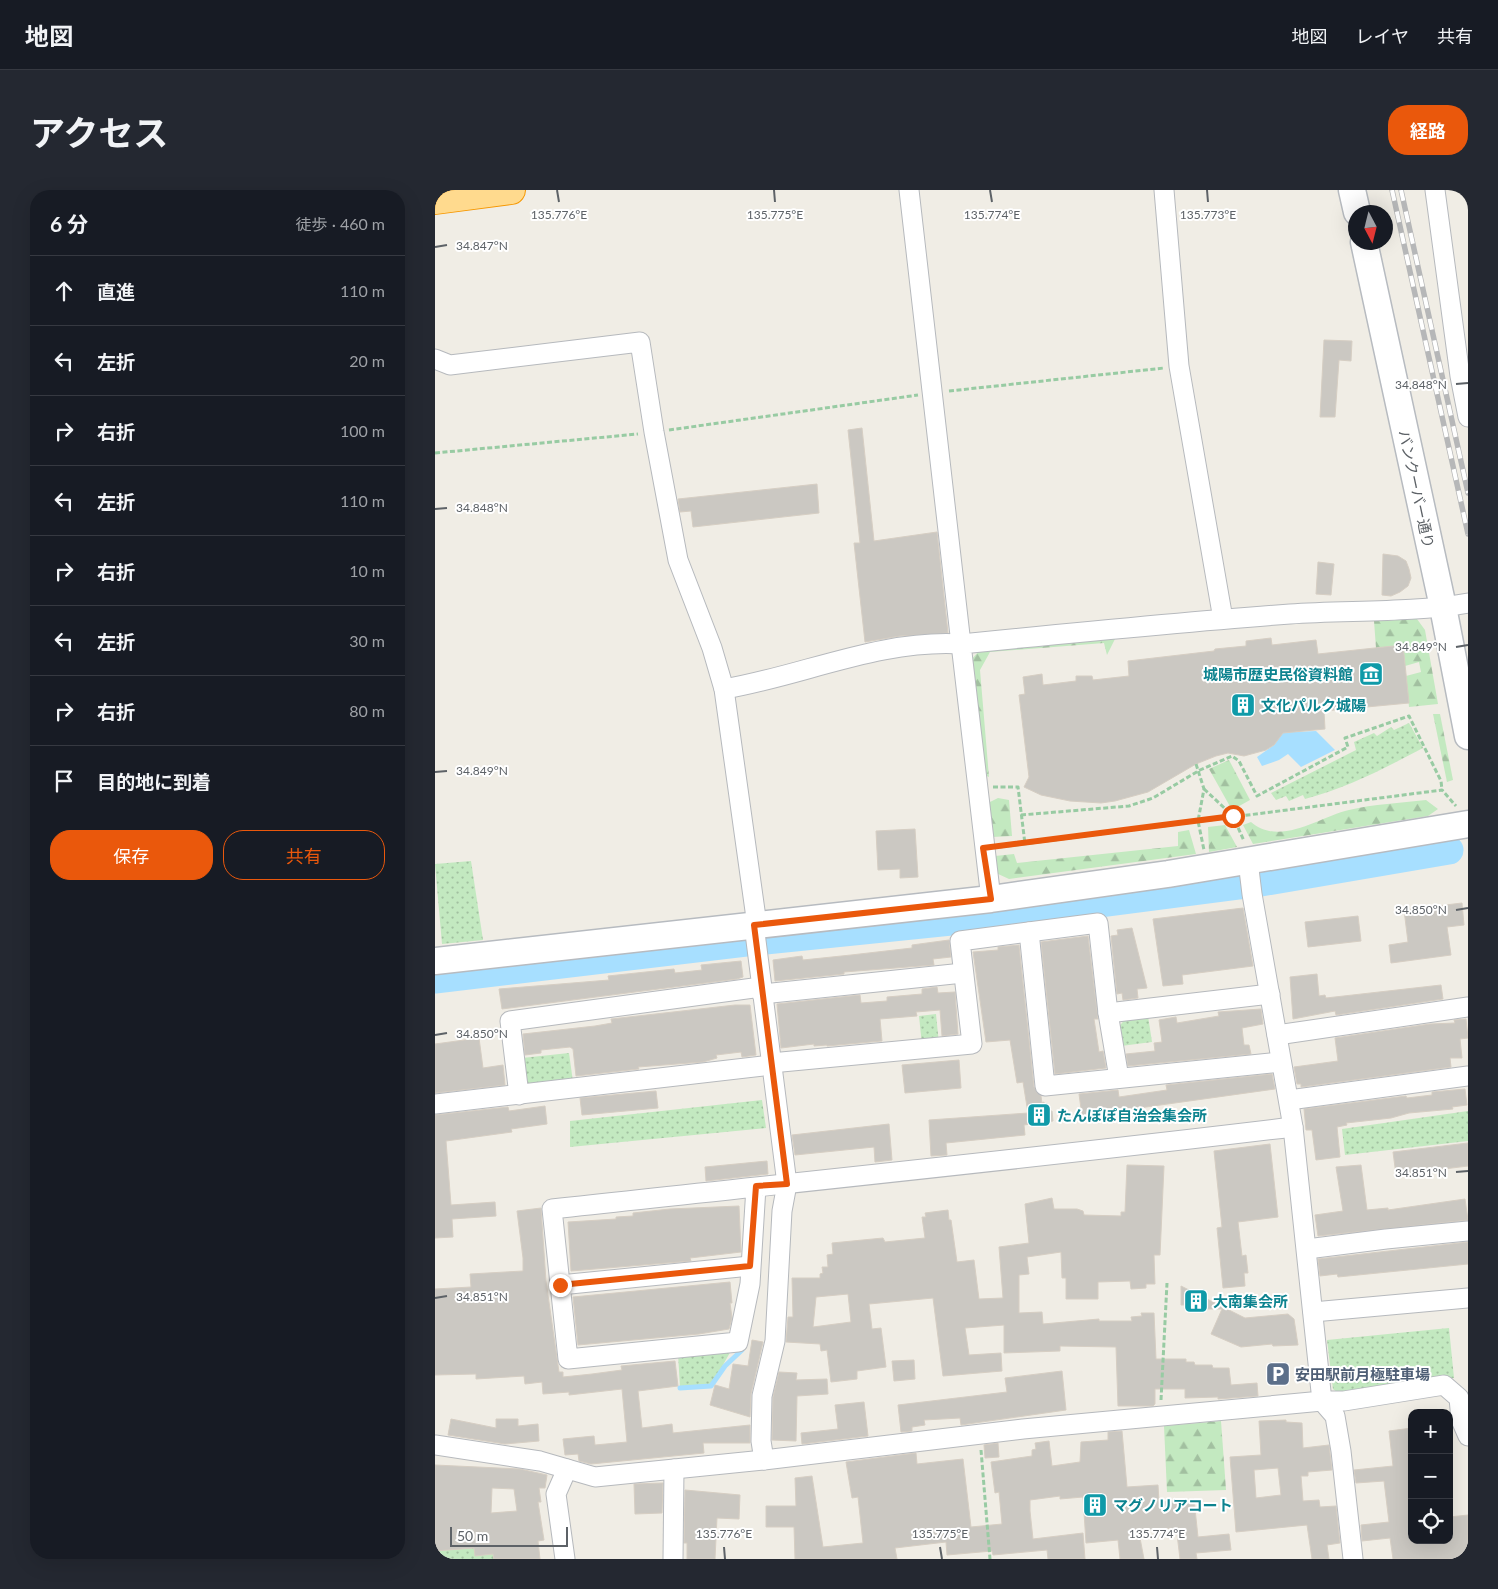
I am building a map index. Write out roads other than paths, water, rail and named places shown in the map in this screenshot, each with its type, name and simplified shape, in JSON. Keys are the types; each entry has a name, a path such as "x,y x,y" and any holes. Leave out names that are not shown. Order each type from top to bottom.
{"highway":[{"path":"435,200 511,190"}],"street":[{"path":"909,190 930,393 961,644 983,848 991,899"},
{"path":"1164,190 1179,366 1223,619"},
{"path":"1352,190 1355,205"},
{"path":"1435,190 1461,337 1468,417"},
{"name":"バンクーバー通り","path":"1366,250 1455,605 1468,736"},
{"path":"435,359 449,364 640,342 649,433 678,560 712,648 724,689 787,1184 782,1211 775,1341 762,1396 761,1441 764,1460"},
{"path":"724,689 747,685 857,655 944,643 961,644 1223,619 1455,605"},
{"path":"435,961 755,928 991,899 1462,815"},
{"path":"1247,852 1252,894 1293,1127 1322,1400 1335,1416 1353,1559"},
{"path":"435,1104 771,1064 973,1044 959,941 1098,922 1108,1013 1119,1078"},
{"path":"1029,932 1045,1086 1281,1062"},
{"path":"519,1095 510,1020 762,991 963,973"},
{"path":"1108,1013 1270,994"},
{"path":"1277,1035 1468,1007"},
{"path":"1289,1100 1468,1076"},
{"path":"756,1186 750,1284 738,1342 568,1359 552,1209 756,1186 1045,1157 1293,1127"},
{"path":"1307,1249 1385,1238 1468,1231"},
{"path":"560,1285 750,1266"},
{"path":"1313,1312 1468,1298"},
{"path":"435,1445 540,1461 595,1478 1160,1415 1322,1400 1344,1401 1445,1386 1463,1398 1461,1420 1468,1435"},
{"path":"565,1559 556,1494 567,1469"},
{"path":"673,1559 674,1469"}],"water":[{"path":"1293,715 1296,732 1316,731 1335,750 1301,767 1288,754 1279,760 1262,766 1257,757 1274,745"}],"waterway":[{"path":"435,979 746,942 1000,916 1261,882 1449,850"},
{"path":"680,1388 711,1386 725,1366 742,1350 743,1344"}],"railway":[{"path":"1392,190 1468,534"},
{"path":"1401,190 1468,493"}],"place":[{"name":"城陽市歴史民俗資料館","path":"1371,674"},
{"name":"文化パルク城陽","path":"1243,705"},
{"name":"たんぽぽ自治会集会所","path":"1039,1115"},
{"name":"大南集会所","path":"1196,1301"},
{"name":"安田駅前月極駐車場","path":"1278,1374"},
{"name":"マグノリアコート","path":"1095,1505"}]}
